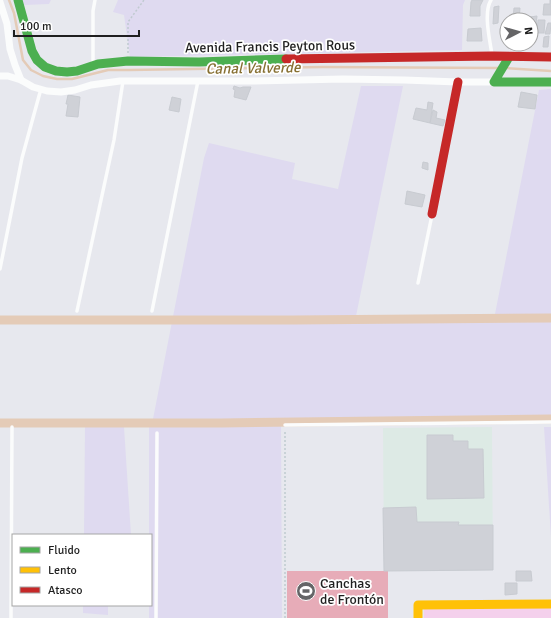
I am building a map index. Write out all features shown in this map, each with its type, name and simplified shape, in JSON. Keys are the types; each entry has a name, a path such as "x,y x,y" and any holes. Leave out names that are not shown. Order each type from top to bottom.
{"street":[{"name":"Avenida Francis Peyton Rous","path":"18,0 32,51 37,60 45,67 61,72 77,71 112,62 128,61 199,62 274,59 492,56 508,60 551,57"},
{"path":"0,2 2,13 7,24 10,49 21,80"},
{"path":"494,82 508,60"},
{"path":"0,76 8,76 21,80 33,87 47,91 61,92 75,90 91,85 123,81 351,79 458,82 551,82"},
{"path":"432,214 458,82"},
{"path":"418,618 418,605 551,604"}],"lane":[{"path":"93,66 92,11 95,0"},
{"path":"491,0 487,12 492,56"},
{"path":"77,312 114,140 123,81"},
{"path":"152,311 198,81"},
{"path":"0,268 22,158 41,89"},
{"path":"418,283 432,214"},
{"path":"285,425 551,422"},
{"path":"11,618 12,427"},
{"path":"156,618 157,433"}],"path":[{"path":"128,61 128,22 144,0"},
{"path":"285,425 285,618"}],"shaded area":[{"path":"23,0 51,0 49,4 24,5"},
{"path":"118,0 465,0 463,5 462,50 130,57 124,15 113,12"},
{"path":"361,86 403,86 356,316 495,314 539,90 551,89 551,416 282,421 153,419 204,158 209,143 295,163 292,179 338,189"},
{"path":"149,424 281,424 282,618 149,618 149,606 152,606 152,534 149,534"},
{"path":"85,426 124,427 131,534 84,534"},
{"path":"492,427 493,570 384,571 383,428"},
{"path":"544,427 551,427 551,537"},
{"path":"287,571 388,571 388,618 287,618"},
{"path":"83,606 108,606 108,615 83,613"},
{"path":"551,608 551,618 424,618 424,609"}],"building":[{"path":"472,0 483,0 480,6 480,16 470,16"},
{"path":"550,0 551,15 543,15 544,4 550,4"},
{"path":"499,6 498,23 493,24 494,7"},
{"path":"514,8 520,8 520,12 514,12"},
{"path":"539,20 545,20 544,33 539,33"},
{"path":"548,23 551,23 550,34 545,34"},
{"path":"481,28 482,41 467,41 468,29"},
{"path":"549,36 548,47 543,47 544,37"},
{"path":"234,86 240,88 251,87 246,100 234,97"},
{"path":"521,92 537,95 535,109 518,107"},
{"path":"68,95 80,97 78,117 66,116"},
{"path":"172,97 181,99 179,112 169,110"},
{"path":"428,102 433,103 430,123 413,119 416,108 427,110"},
{"path":"433,110 437,112 436,118 445,120 443,126 430,123"},
{"path":"423,162 428,163 428,170 422,168"},
{"path":"407,191 425,195 422,207 405,204"},
{"path":"427,435 453,435 453,441 468,441 468,449 483,449 484,498 427,499"},
{"path":"416,507 417,522 459,522 458,525 493,525 493,570 384,571 383,508"},
{"path":"516,571 531,571 532,581 516,581"},
{"path":"505,583 517,583 517,594 505,595"}],"waterway":[{"name":"Canal Valverde","path":"9,0 14,13 23,60 31,70 43,76 57,79 72,79 108,70 323,67 499,68"},
{"name":"Canal Valverde","path":"506,68 551,71"},
{"path":"0,320 551,318"},
{"path":"0,423 221,423 551,419"}],"traffic: fast":[{"path":"18,0 32,51 37,60 45,67 56,71 77,71 98,64 128,61 199,62 286,59"},
{"path":"509,57 494,82 551,82"}],"traffic: slow":[{"path":"418,618 418,605 551,604"}],"traffic: jam":[{"path":"286,59 492,56 551,57"},
{"path":"432,214 458,82"}],"place":[{"name":"Canchas de Frontón","path":"306,591"}]}
